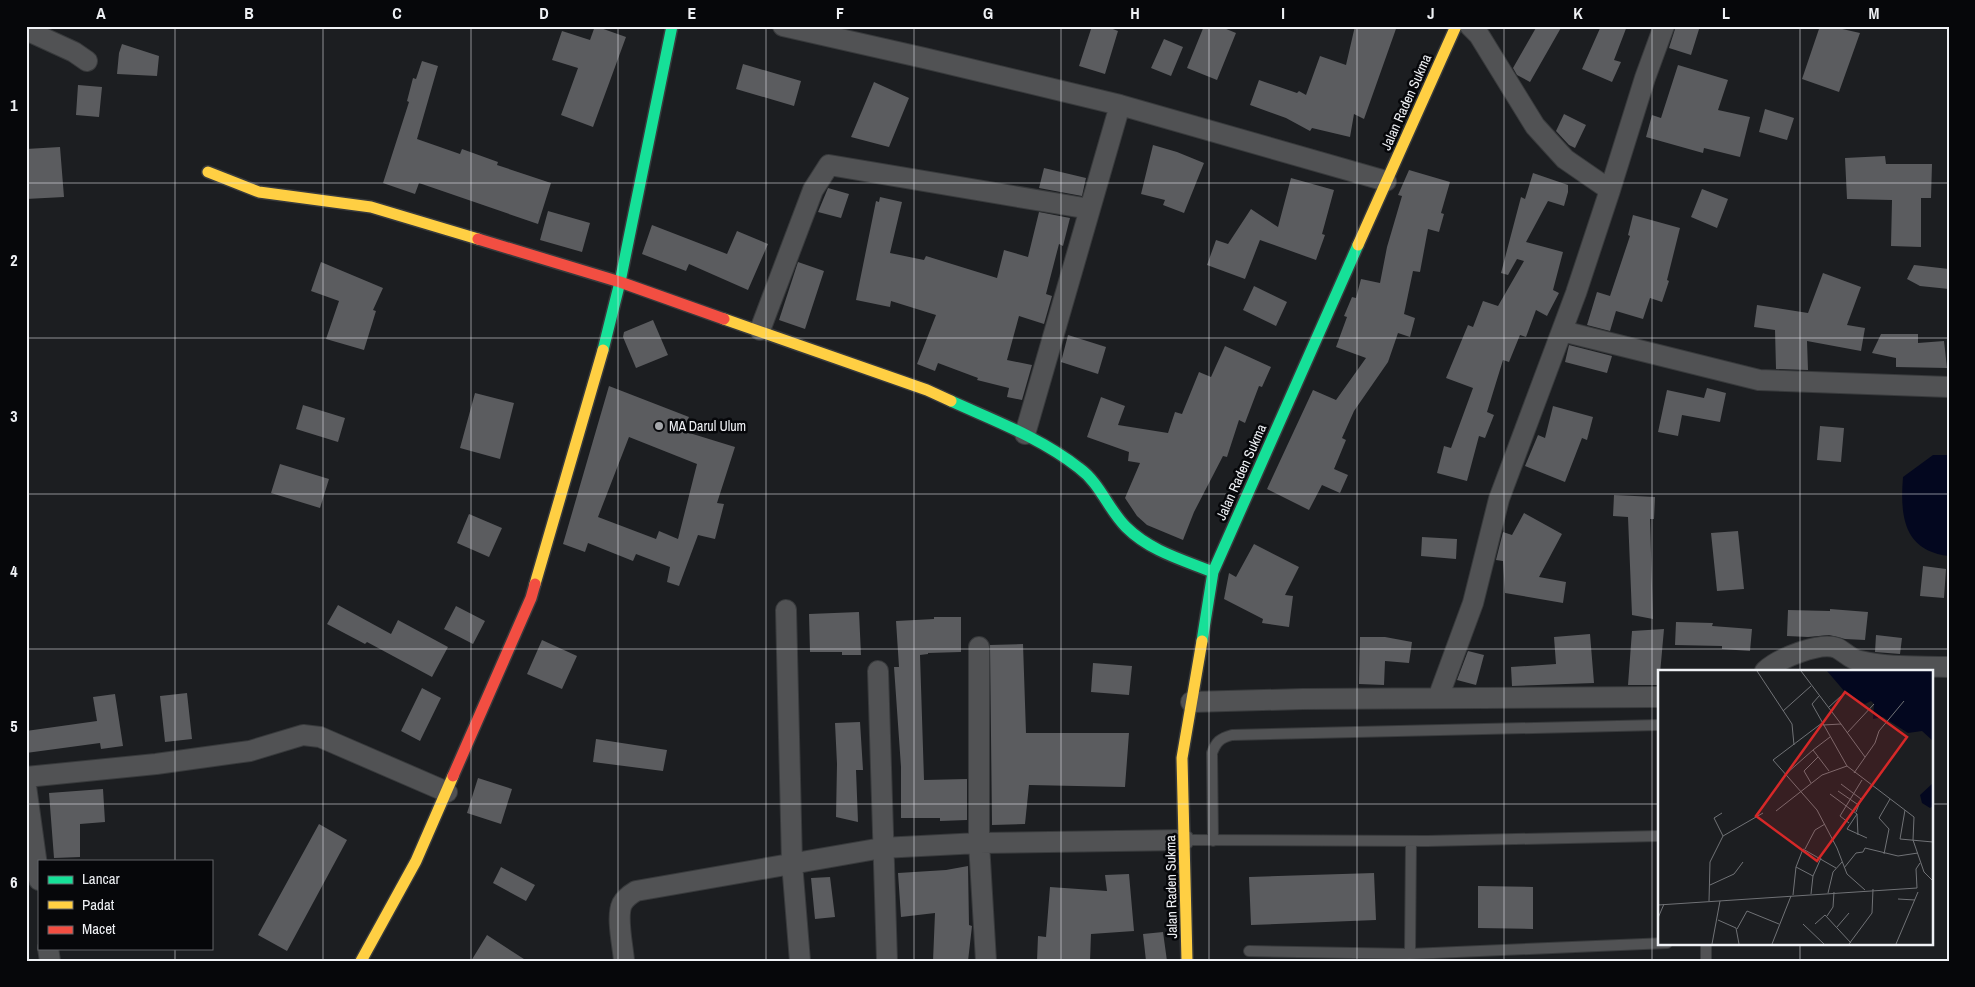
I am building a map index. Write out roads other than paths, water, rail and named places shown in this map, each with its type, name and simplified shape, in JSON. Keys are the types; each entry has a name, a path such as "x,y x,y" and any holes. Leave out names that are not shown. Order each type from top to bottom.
{"street":[{"path":"361,961 416,861 531,598 620,282 672,26"},
{"path":"783,26 1120,105 1386,181"},
{"name":"Jalan Raden Sukma","path":"1187,961 1182,758 1213,572 1456,26"},
{"path":"1470,26 1479,35 1536,126 1565,159 1610,190"},
{"path":"1438,698 1473,603 1499,499 1562,331 1610,190 1645,78 1664,26"},
{"path":"26,30 74,52 87,61"},
{"path":"1025,434 1120,105"},
{"path":"760,330 813,190 829,165 1090,209"},
{"path":"208,172 259,192 371,207 620,282 927,390 1039,441 1072,462 1094,481 1125,526 1140,540 1157,550 1213,572"},
{"path":"1562,331 1759,380 1949,387"},
{"path":"786,610 792,863 800,961"},
{"path":"1766,670 1786,658 1813,648 1827,646 1836,648 1858,661 1892,666 1949,667"},
{"path":"979,647 979,843 986,961"},
{"path":"878,671 887,961"},
{"path":"1191,702 1658,697"},
{"path":"26,777 156,764 250,751 303,735 320,737 447,792"},
{"path":"26,786 38,873"},
{"path":"624,961 620,915 622,905 627,897 636,890 882,848 979,843 1184,840"}],"lane":[{"path":"1213,841 1212,753 1215,744 1223,737 1232,735 1658,725"},
{"path":"1184,840 1410,841 1658,836"},
{"path":"1410,841 1410,957"},
{"path":"1249,951 1410,957 1658,943"},
{"path":"1706,944 1706,961"}],"water":[{"path":"1933,455 1949,455 1949,556 1934,553 1922,547 1913,539 1904,517 1902,505 1903,477"}],"place":[{"name":"MA Darul Ulum","path":"659,426"}]}
